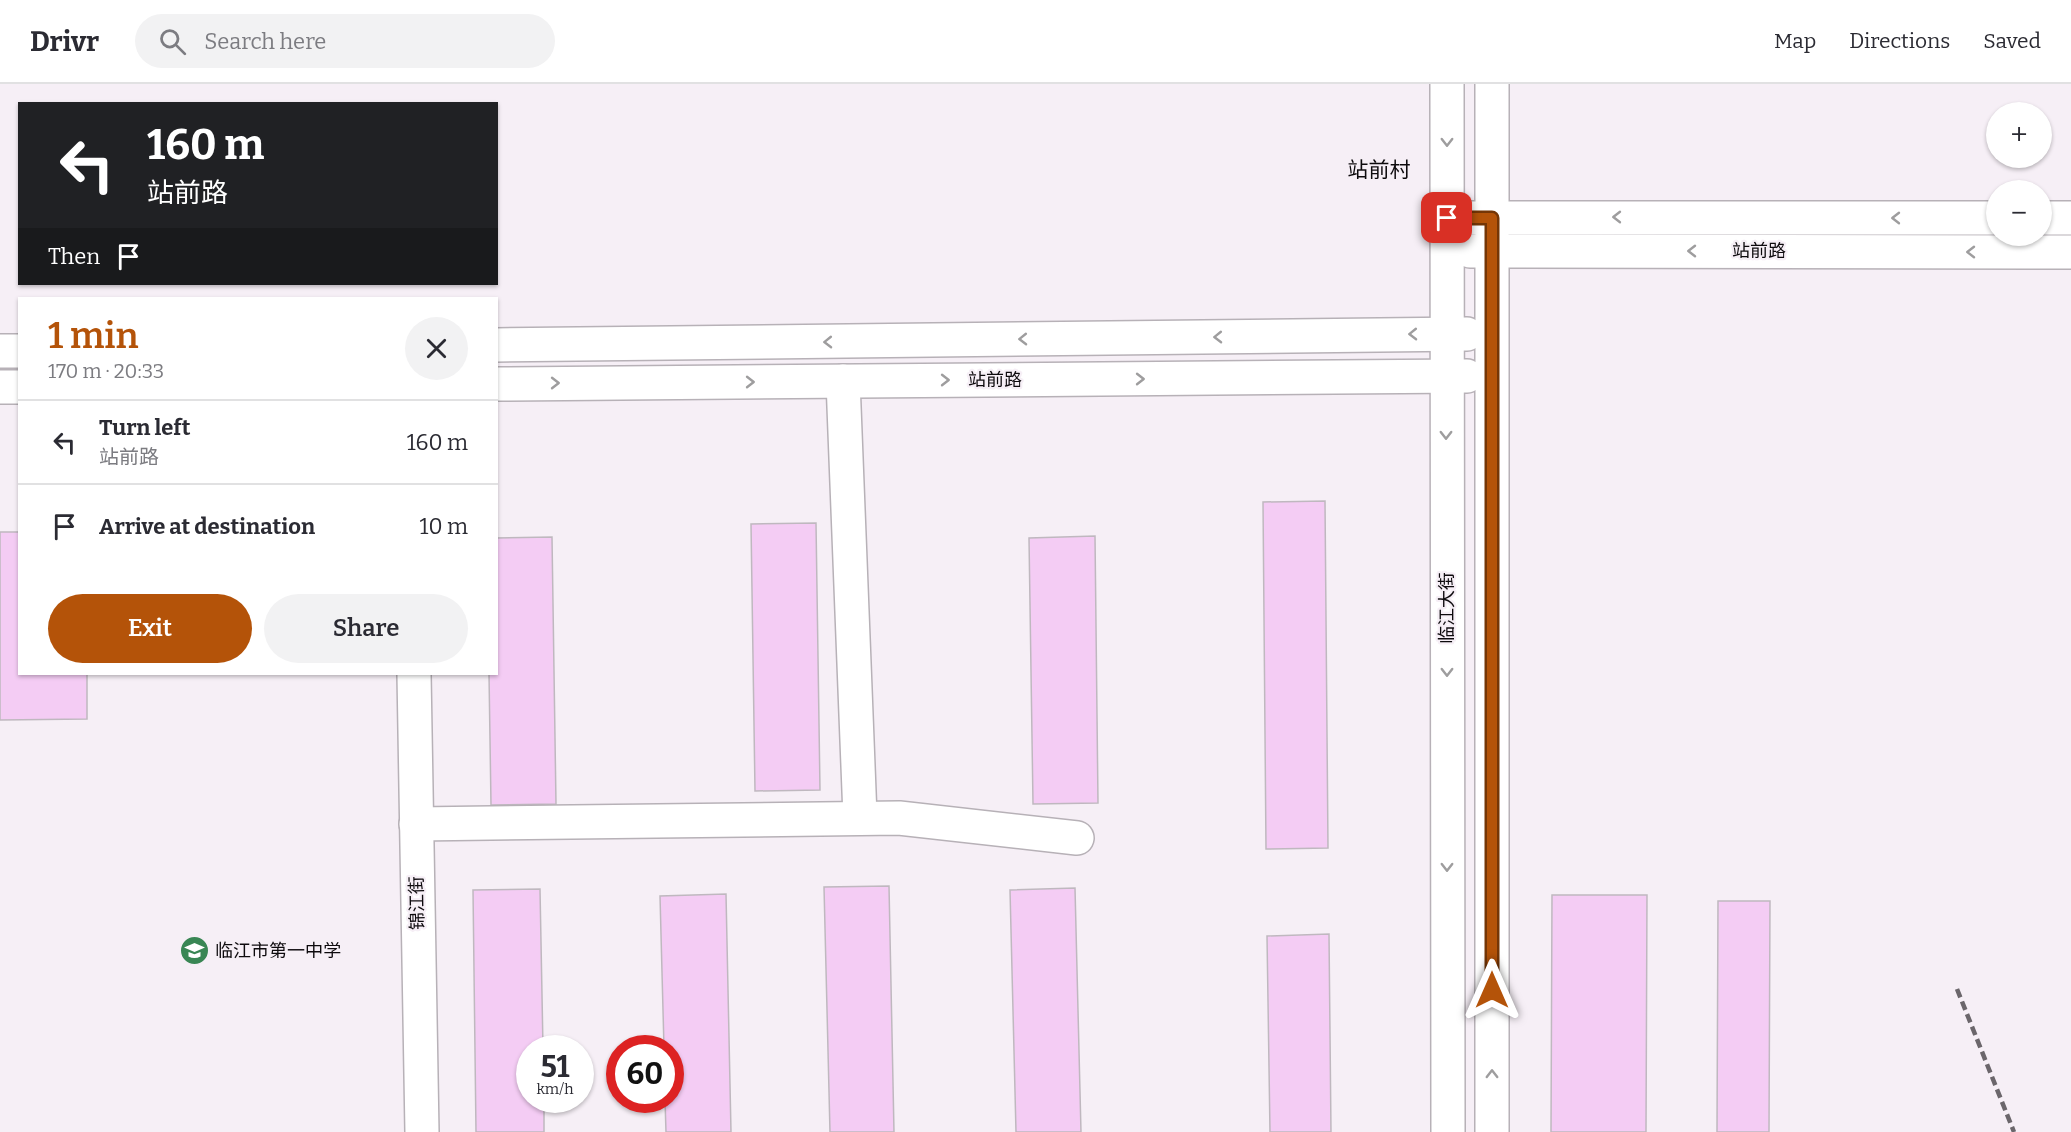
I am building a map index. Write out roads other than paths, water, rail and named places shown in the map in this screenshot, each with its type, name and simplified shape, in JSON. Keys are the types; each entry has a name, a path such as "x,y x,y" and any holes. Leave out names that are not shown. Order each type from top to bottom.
{"main road":[{"name":"临江大街","path":"1447,84 1448,1132"},
{"path":"1492,84 1492,1132"},
{"name":"站前路","path":"1447,218 1986,218"},
{"path":"2052,218 2071,218"},
{"name":"站前路","path":"1446,251 2071,252"},
{"path":"498,345 1492,334"},
{"path":"0,351 18,351"},
{"name":"站前路","path":"498,384 1493,376"},
{"path":"843,381 860,817"},
{"path":"0,387 18,387"},
{"name":"锦江街","path":"414,675 422,1132"},
{"path":"416,824 860,817 899,818 1077,838"}],"railway":[{"path":"1957,989 2014,1132"}],"place":[{"name":"临江市第一中学","path":"194,951"}],"district":[{"name":"站前村","path":"1379,170"}]}
